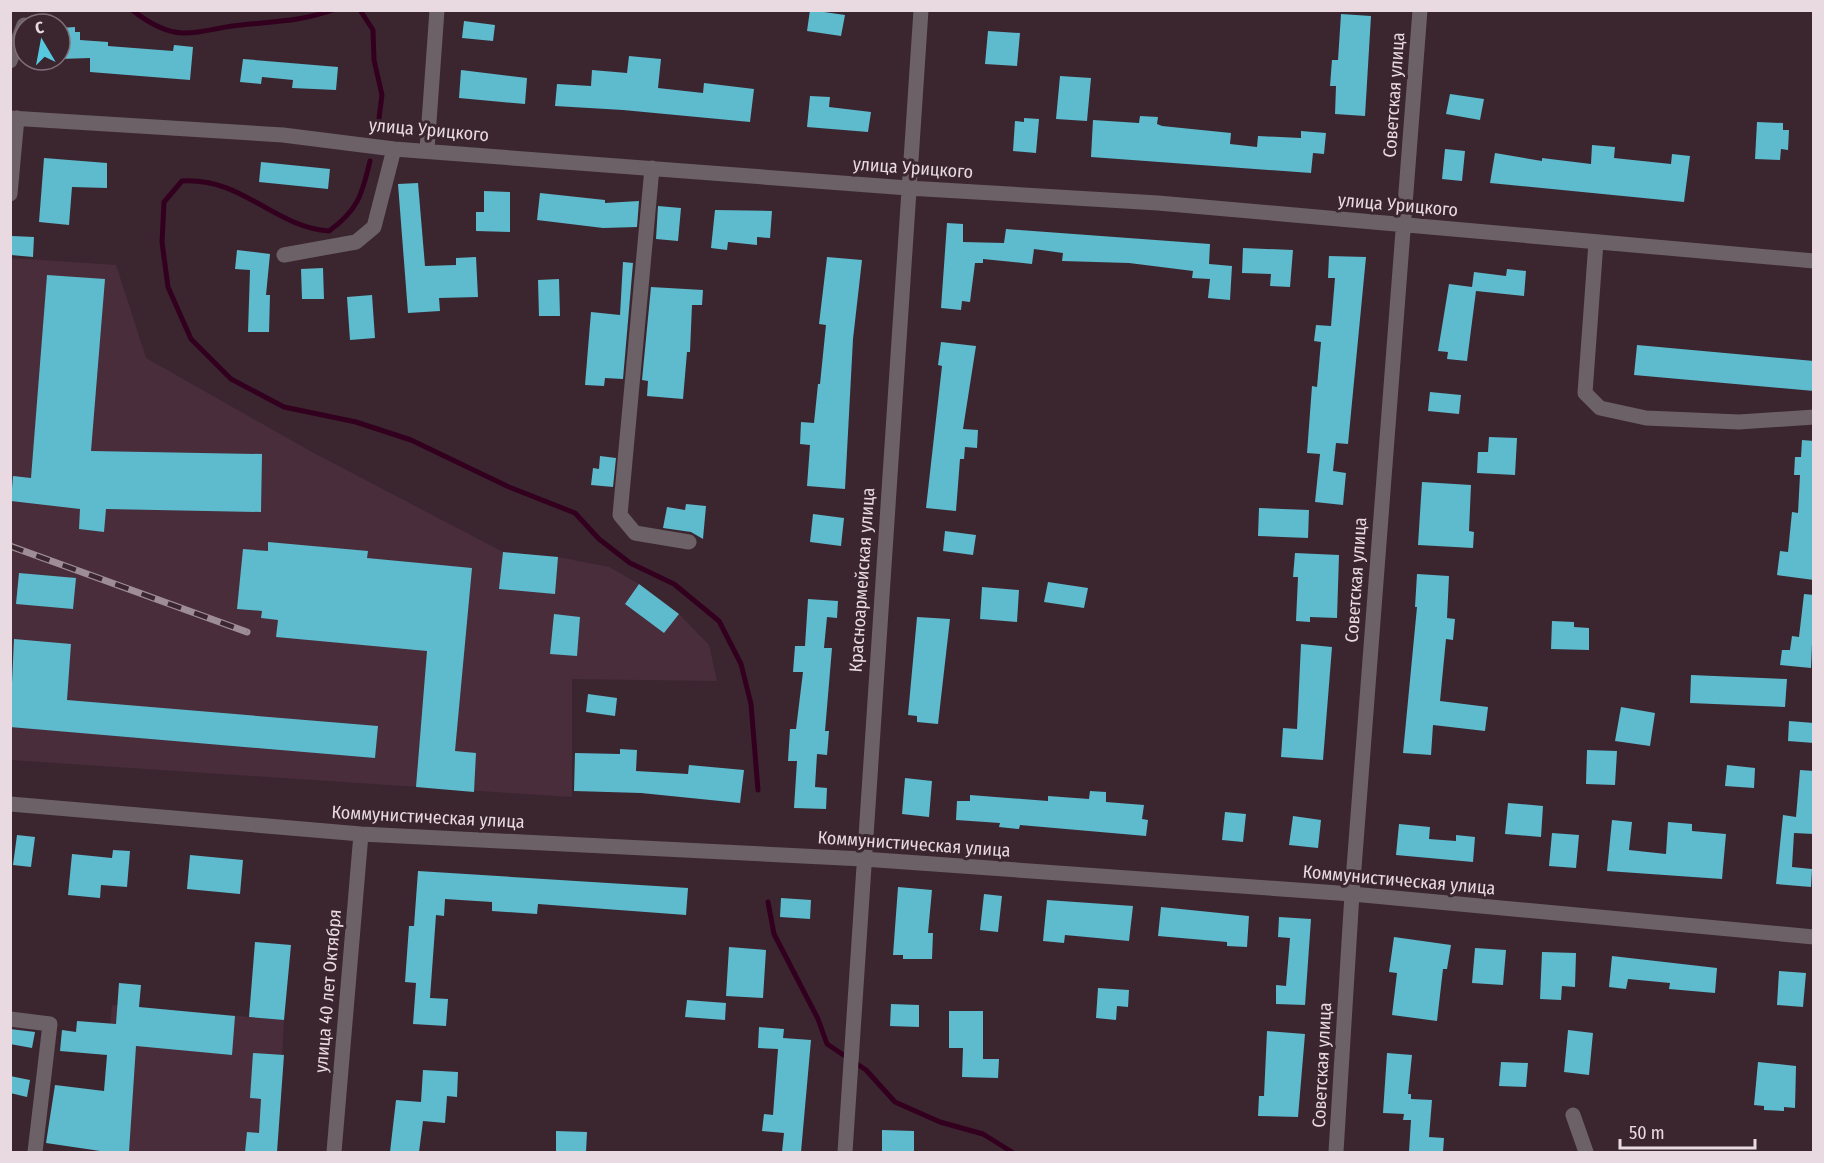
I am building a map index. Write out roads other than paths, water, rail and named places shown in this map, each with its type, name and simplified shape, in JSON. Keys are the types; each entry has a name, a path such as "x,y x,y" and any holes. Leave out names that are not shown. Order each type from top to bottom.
{"street":[{"path":"427,150 437,10"},
{"name":"Красноармейская улица","path":"845,1152 921,10"},
{"name":"Советская улица","path":"1336,1152 1352,894 1420,10"},
{"path":"10,194 14,118"},
{"name":"улица Урицкого","path":"14,118 283,135 394,148 908,188 1158,203 1814,261"},
{"path":"284,255 356,242 374,227 394,148"},
{"path":"652,168 620,515 635,533 689,542"},
{"path":"1596,242 1585,393 1600,408 1646,418 1739,422 1814,417"},
{"name":"Коммунистическая улица","path":"10,804 361,834 863,859 1352,894 1814,937"},
{"name":"улица 40 лет Октября","path":"334,1152 361,834"},
{"path":"10,1019 50,1024 35,1152"},
{"path":"1573,1115 1586,1152"}],"waterway":[{"path":"132,10 168,31 182,33 298,19 333,10"},
{"path":"360,10 373,30 374,60 382,95 378,126"},
{"path":"370,161 361,193 353,209 329,231 309,228 291,221 223,187 203,182 182,181 164,202 162,242 168,287 191,339 231,379 284,407 356,422 411,440 509,487 575,513 599,539 630,563 674,584 719,621 741,664 751,704 758,790"},
{"path":"768,902 774,934 818,1019 827,1044 866,1070 895,1102 940,1122 983,1134 1012,1152"}],"railway":[{"path":"10,546 247,632"}]}
